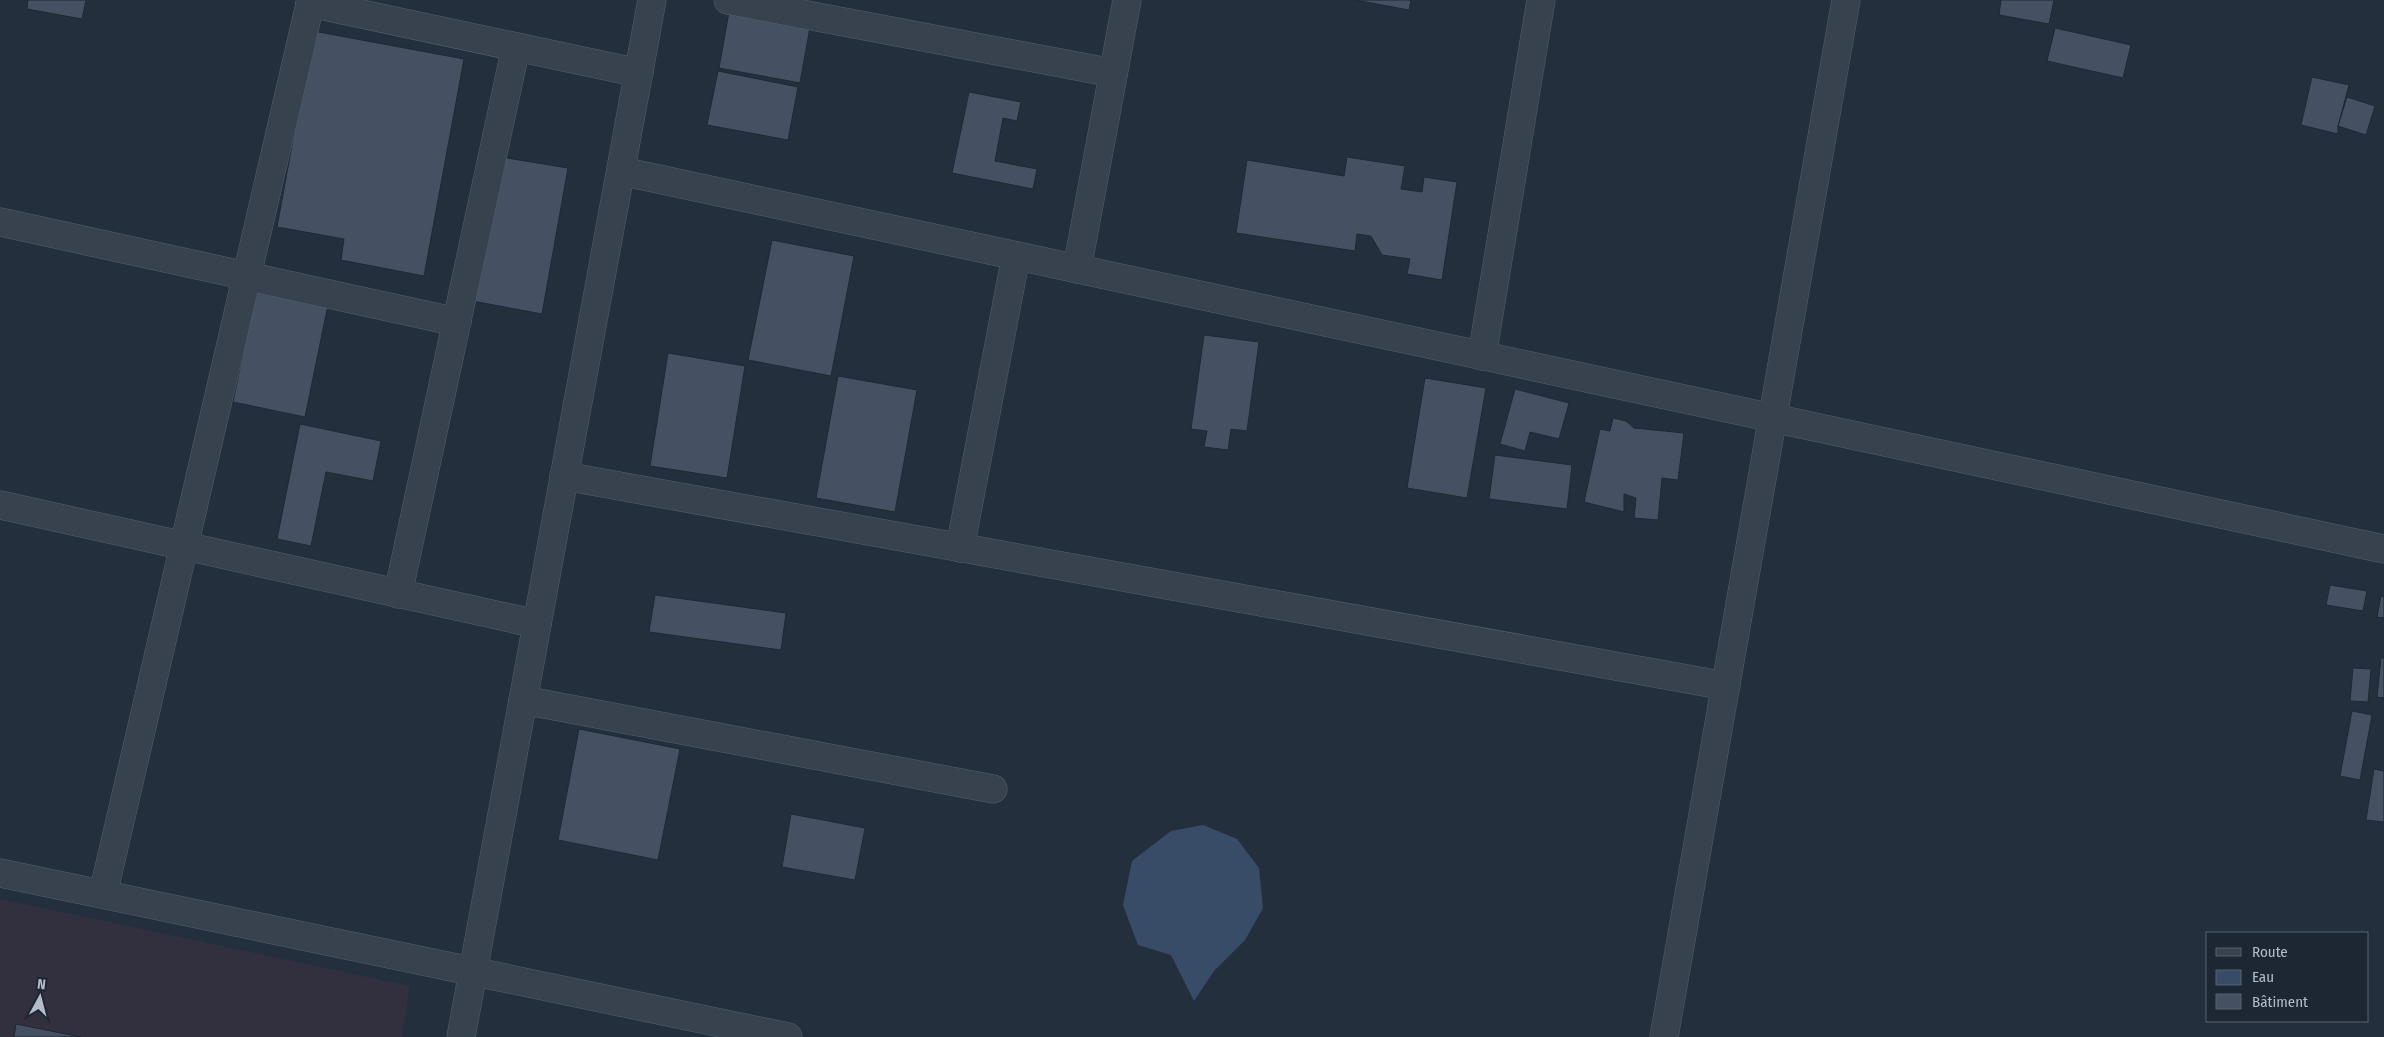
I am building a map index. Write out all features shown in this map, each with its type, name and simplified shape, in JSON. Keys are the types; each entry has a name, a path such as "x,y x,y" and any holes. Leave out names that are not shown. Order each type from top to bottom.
{"street":[{"path":"461,1037 652,0"},
{"path":"728,0 1113,73"},
{"path":"1077,269 1127,0"},
{"path":"1482,356 1541,0"},
{"path":"1664,1037 1846,0"},
{"path":"103,894 311,2 639,73"},
{"path":"398,594 516,47"},
{"path":"620,171 2384,549"},
{"path":"0,222 457,322"},
{"path":"960,548 1016,256"},
{"path":"564,476 1726,686"},
{"path":"0,505 537,624"},
{"path":"523,700 993,789"},
{"path":"0,873 788,1037"}],"shaded area":[{"path":"0,899 410,986 402,1037 0,1037"}],"water":[{"path":"1203,825 1237,839 1259,868 1263,908 1245,940 1214,971 1194,1001 1171,955 1138,945 1123,905 1132,861 1171,831"}],"building":[{"path":"28,0 86,0 82,19 27,9"},
{"path":"1355,0 1411,0 1409,10"},
{"path":"2001,0 2054,0 2049,24 1999,15"},
{"path":"729,12 810,27 800,83 719,68"},
{"path":"2055,28 2131,45 2123,78 2047,61"},
{"path":"313,31 464,59 424,276 341,260 344,239 277,227"},
{"path":"718,71 798,87 788,140 707,125"},
{"path":"2312,77 2349,85 2338,126 2338,134 2301,125"},
{"path":"969,92 1021,102 1017,121 1003,118 995,161 1037,169 1033,189 952,173"},
{"path":"2347,97 2375,106 2366,135 2338,126"},
{"path":"482,154 568,168 542,314 456,298"},
{"path":"1347,157 1405,166 1401,189 1422,192 1424,177 1457,182 1442,280 1407,274 1410,259 1382,255 1371,236 1357,234 1355,251 1236,233 1247,160 1344,176"},
{"path":"772,240 854,256 831,376 748,360"},
{"path":"256,290 328,305 305,417 233,402"},
{"path":"1204,335 1259,342 1247,431 1231,429 1228,450 1204,447 1207,431 1191,429"},
{"path":"668,353 745,366 727,478 650,466"},
{"path":"838,376 917,390 895,512 816,498"},
{"path":"1425,378 1486,388 1467,498 1407,488"},
{"path":"1515,389 1569,403 1559,439 1530,432 1525,451 1500,444"},
{"path":"1613,418 1626,421 1634,428 1684,433 1678,480 1662,478 1658,520 1634,518 1636,498 1624,494 1624,512 1584,502 1600,429 1610,431"},
{"path":"300,424 381,441 373,481 326,472 311,546 277,539"},
{"path":"1495,455 1572,465 1567,509 1489,499"},
{"path":"2330,585 2367,591 2363,611 2326,605"},
{"path":"655,595 786,613 781,650 649,632"},
{"path":"2381,596 2384,597 2384,618 2377,617"},
{"path":"2381,658 2384,658 2384,698 2377,697"},
{"path":"2353,668 2371,669 2368,702 2350,701"},
{"path":"2352,711 2372,715 2360,780 2340,776"},
{"path":"579,729 680,749 658,860 558,840"},
{"path":"2374,769 2384,771 2384,822 2366,820"},
{"path":"791,814 865,828 855,880 782,867"},
{"path":"16,1024 81,1037 14,1037"}]}
